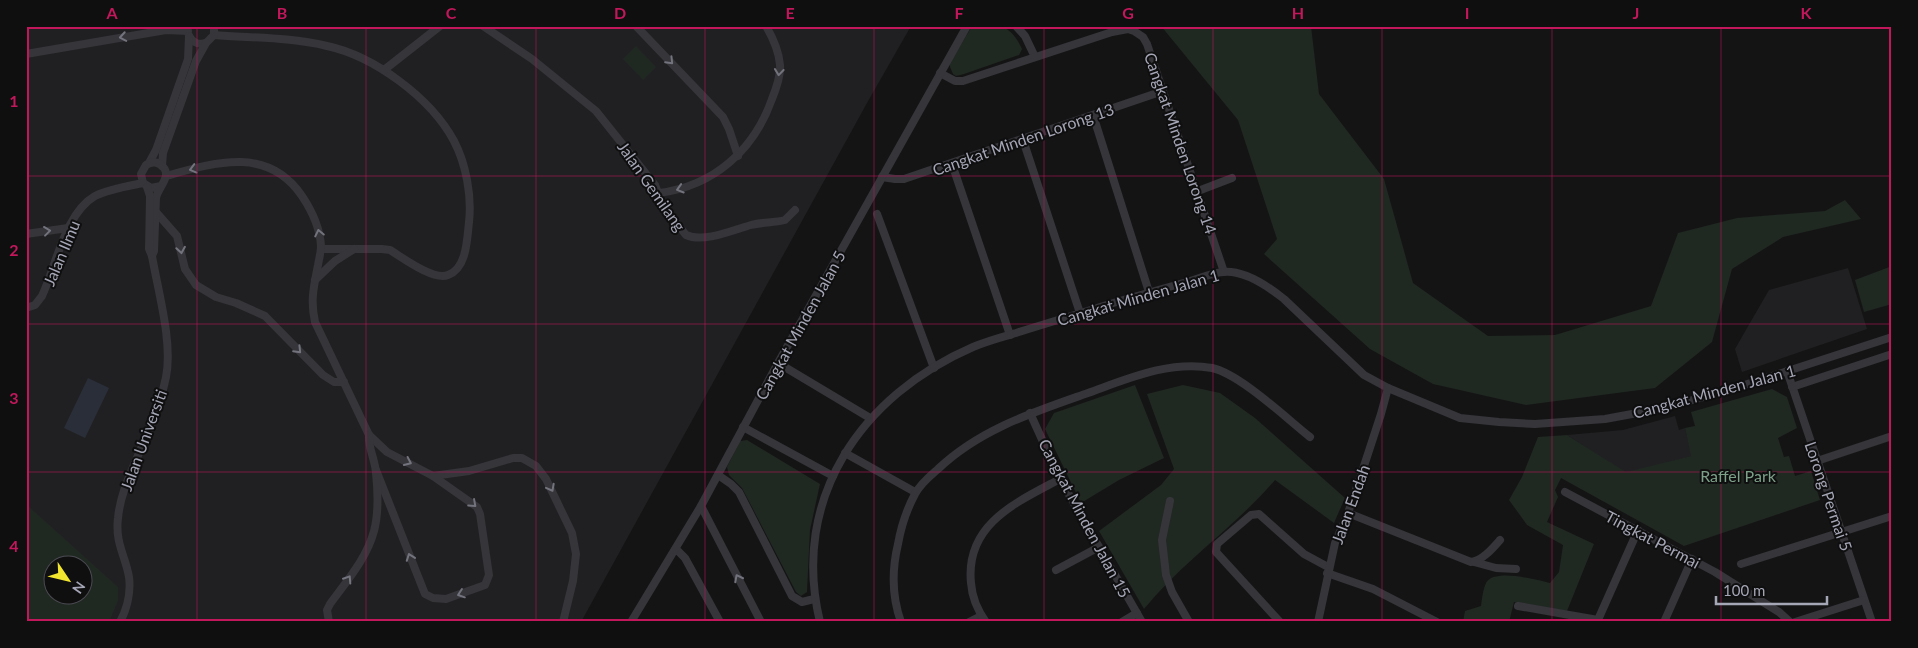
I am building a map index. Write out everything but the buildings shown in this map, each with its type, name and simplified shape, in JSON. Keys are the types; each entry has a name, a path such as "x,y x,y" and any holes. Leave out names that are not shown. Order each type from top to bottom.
{"street":[{"path":"189,31 188,59 156,150 141,174 145,185 156,188 161,186 166,176 162,166 163,153 192,70 201,50 214,35 214,26"},
{"path":"384,70 440,26"},
{"name":"Jalan Gemilang","path":"483,26 532,59 596,111 655,185 663,206 686,235 692,237 725,233 752,224 785,220 795,210"},
{"path":"636,26 723,117 738,156"},
{"path":"659,193 677,191 708,177 738,156 761,126 768,112 780,74 773,39 766,26"},
{"name":"Cangkat Minden Jalan 5","path":"633,619 701,506 778,363 967,26"},
{"path":"1016,26 1025,36 1036,57"},
{"path":"26,54 166,30 189,31"},
{"name":"Cangkat Minden Lorong 14","path":"940,73 952,80 963,81 1112,32 1128,30 1134,31 1143,37 1164,91 1224,272"},
{"path":"189,31 198,44 206,43"},
{"path":"214,35 302,41 347,52 384,70 423,103 439,120 453,140 459,154 470,197 471,209 466,246 459,266 454,272 442,277 431,274 390,250 322,249"},
{"name":"Cangkat Minden Lorong 13","path":"882,177 904,179 1164,91"},
{"path":"1093,115 1149,292"},
{"path":"1023,140 1080,313"},
{"path":"149,163 154,162 162,166"},
{"path":"166,176 204,166 235,162 260,164 273,169 286,178 297,190 309,207 317,224 322,249 311,306 314,322 369,435 390,454 433,476 477,507 480,514 489,575 485,585 441,600 429,596 423,589 376,468 368,442 369,435"},
{"path":"952,164 1010,335"},
{"name":"Jalan Ilmu","path":"123,187 141,174"},
{"path":"1198,191 1232,178"},
{"name":"Jalan Ilmu","path":"26,308 35,305 42,296 68,228 88,200 97,195 123,187 145,185"},
{"name":"Jalan Universiti","path":"120,622 128,600 129,578 117,537 120,506 129,477 156,413 166,376 168,354 152,256 149,249 150,196 145,185"},
{"name":"Jalan Universiti","path":"152,256 154,251 157,191 161,186"},
{"path":"155,211 178,236 185,269 196,285 216,297 236,303 265,316 323,375 334,382 344,382"},
{"path":"877,214 934,368"},
{"path":"26,234 68,228"},
{"path":"315,280 335,261 355,248"},
{"name":"Cangkat Minden Jalan 1","path":"820,622 814,599 813,569 817,525 833,476 845,453 870,418 899,391 934,368 974,347 1149,292 1224,272 1253,279 1271,288 1364,375 1388,388 1460,418 1499,422 1535,424 1605,419 1659,409 1787,371 1892,336"},
{"name":"Cangkat Minden Jalan 1","path":"1792,387 1892,354"},
{"path":"778,363 870,418"},
{"path":"901,622 894,590 894,571 901,530 915,492 934,472 965,446 996,428 1030,413 1149,372 1187,365 1213,368 1231,376 1310,437"},
{"name":"Lorong Permai 5","path":"1787,371 1872,622"},
{"name":"Jalan Endah","path":"1318,622 1335,543 1348,512 1388,388"},
{"name":"Cangkat Minden Jalan 15","path":"1030,413 1060,479 1142,622"},
{"path":"743,427 833,476"},
{"path":"1818,461 1892,436"},
{"path":"845,453 915,492"},
{"path":"329,622 327,610 330,604 364,553 374,533 378,501 376,468 380,457 390,454"},
{"path":"433,476 469,470 513,458 522,458 536,466 546,479 572,533 576,554 574,580 562,622"},
{"path":"718,475 732,484 739,492 792,596 802,602 814,599"},
{"path":"969,622 984,619 971,587 970,574 971,560 986,528 1007,509 1060,479"},
{"name":"Tingkat Permai","path":"1565,492 1692,559 1779,612 1790,622"},
{"path":"1170,501 1162,540 1166,575 1172,592 1189,622"},
{"path":"701,506 761,622"},
{"path":"1348,512 1474,562 1496,568 1516,569"},
{"path":"1280,622 1236,576 1215,549 1217,544 1255,513 1263,516 1304,554 1328,570 1373,589 1438,622"},
{"path":"1741,564 1892,516"},
{"path":"1518,606 1597,621 1638,530"},
{"path":"1474,562 1491,550 1500,540"},
{"path":"1056,570 1099,547"},
{"path":"676,549 686,558 720,622"},
{"path":"1667,620 1692,559"},
{"path":"1795,622 1864,600"},
{"path":"1122,622 1137,613"},
{"path":"633,619 642,622"}],"shaded area":[{"path":"26,26 911,26 581,622 26,622"},
{"path":"1848,268 1867,329 1742,372 1735,349 1769,290"},
{"path":"88,378 109,388 85,438 64,428"},
{"path":"1675,416 1679,430 1685,428 1692,456 1626,473 1567,435 1623,430"}],"green space":[{"path":"972,26 996,26 1007,29 1022,49 1019,55 956,76 953,74 950,63"},
{"path":"1161,26 1311,26 1319,94 1384,179 1413,283 1488,336 1555,335 1651,306 1678,233 1737,218 1825,211 1845,200 1861,219 1783,237 1732,269 1712,342 1655,388 1526,405 1433,384 1370,349 1264,254 1277,239 1238,120"},
{"path":"636,46 656,67 643,80 623,59"},
{"path":"1892,266 1892,304 1864,312 1855,280"},
{"path":"1135,385 1164,458 1119,480 1081,503 1045,429 1054,413"},
{"path":"1183,385 1220,393 1255,418 1345,498 1334,523 1275,480 1243,513 1175,575 1144,609 1099,531 1161,485 1174,469 1147,394"},
{"name":"Raffel Park","path":"1772,389 1787,397 1797,428 1778,438 1784,457 1789,456 1795,476 1811,471 1820,500 1684,546 1561,478 1555,490 1558,497 1547,522 1594,544 1567,611 1514,602 1509,622 1463,622 1465,611 1481,606 1485,585 1491,579 1498,576 1516,576 1550,583 1559,572 1563,545 1527,525 1509,500 1522,477 1538,437 1567,435 1626,472 1691,456 1685,428 1695,426 1691,412"},
{"path":"747,440 820,484 810,530 807,592 801,596 796,592 742,488 729,475 727,467 740,441"},
{"path":"26,504 84,556 42,556 42,606 92,606 92,564 118,587 118,601 109,622 26,622"}]}
